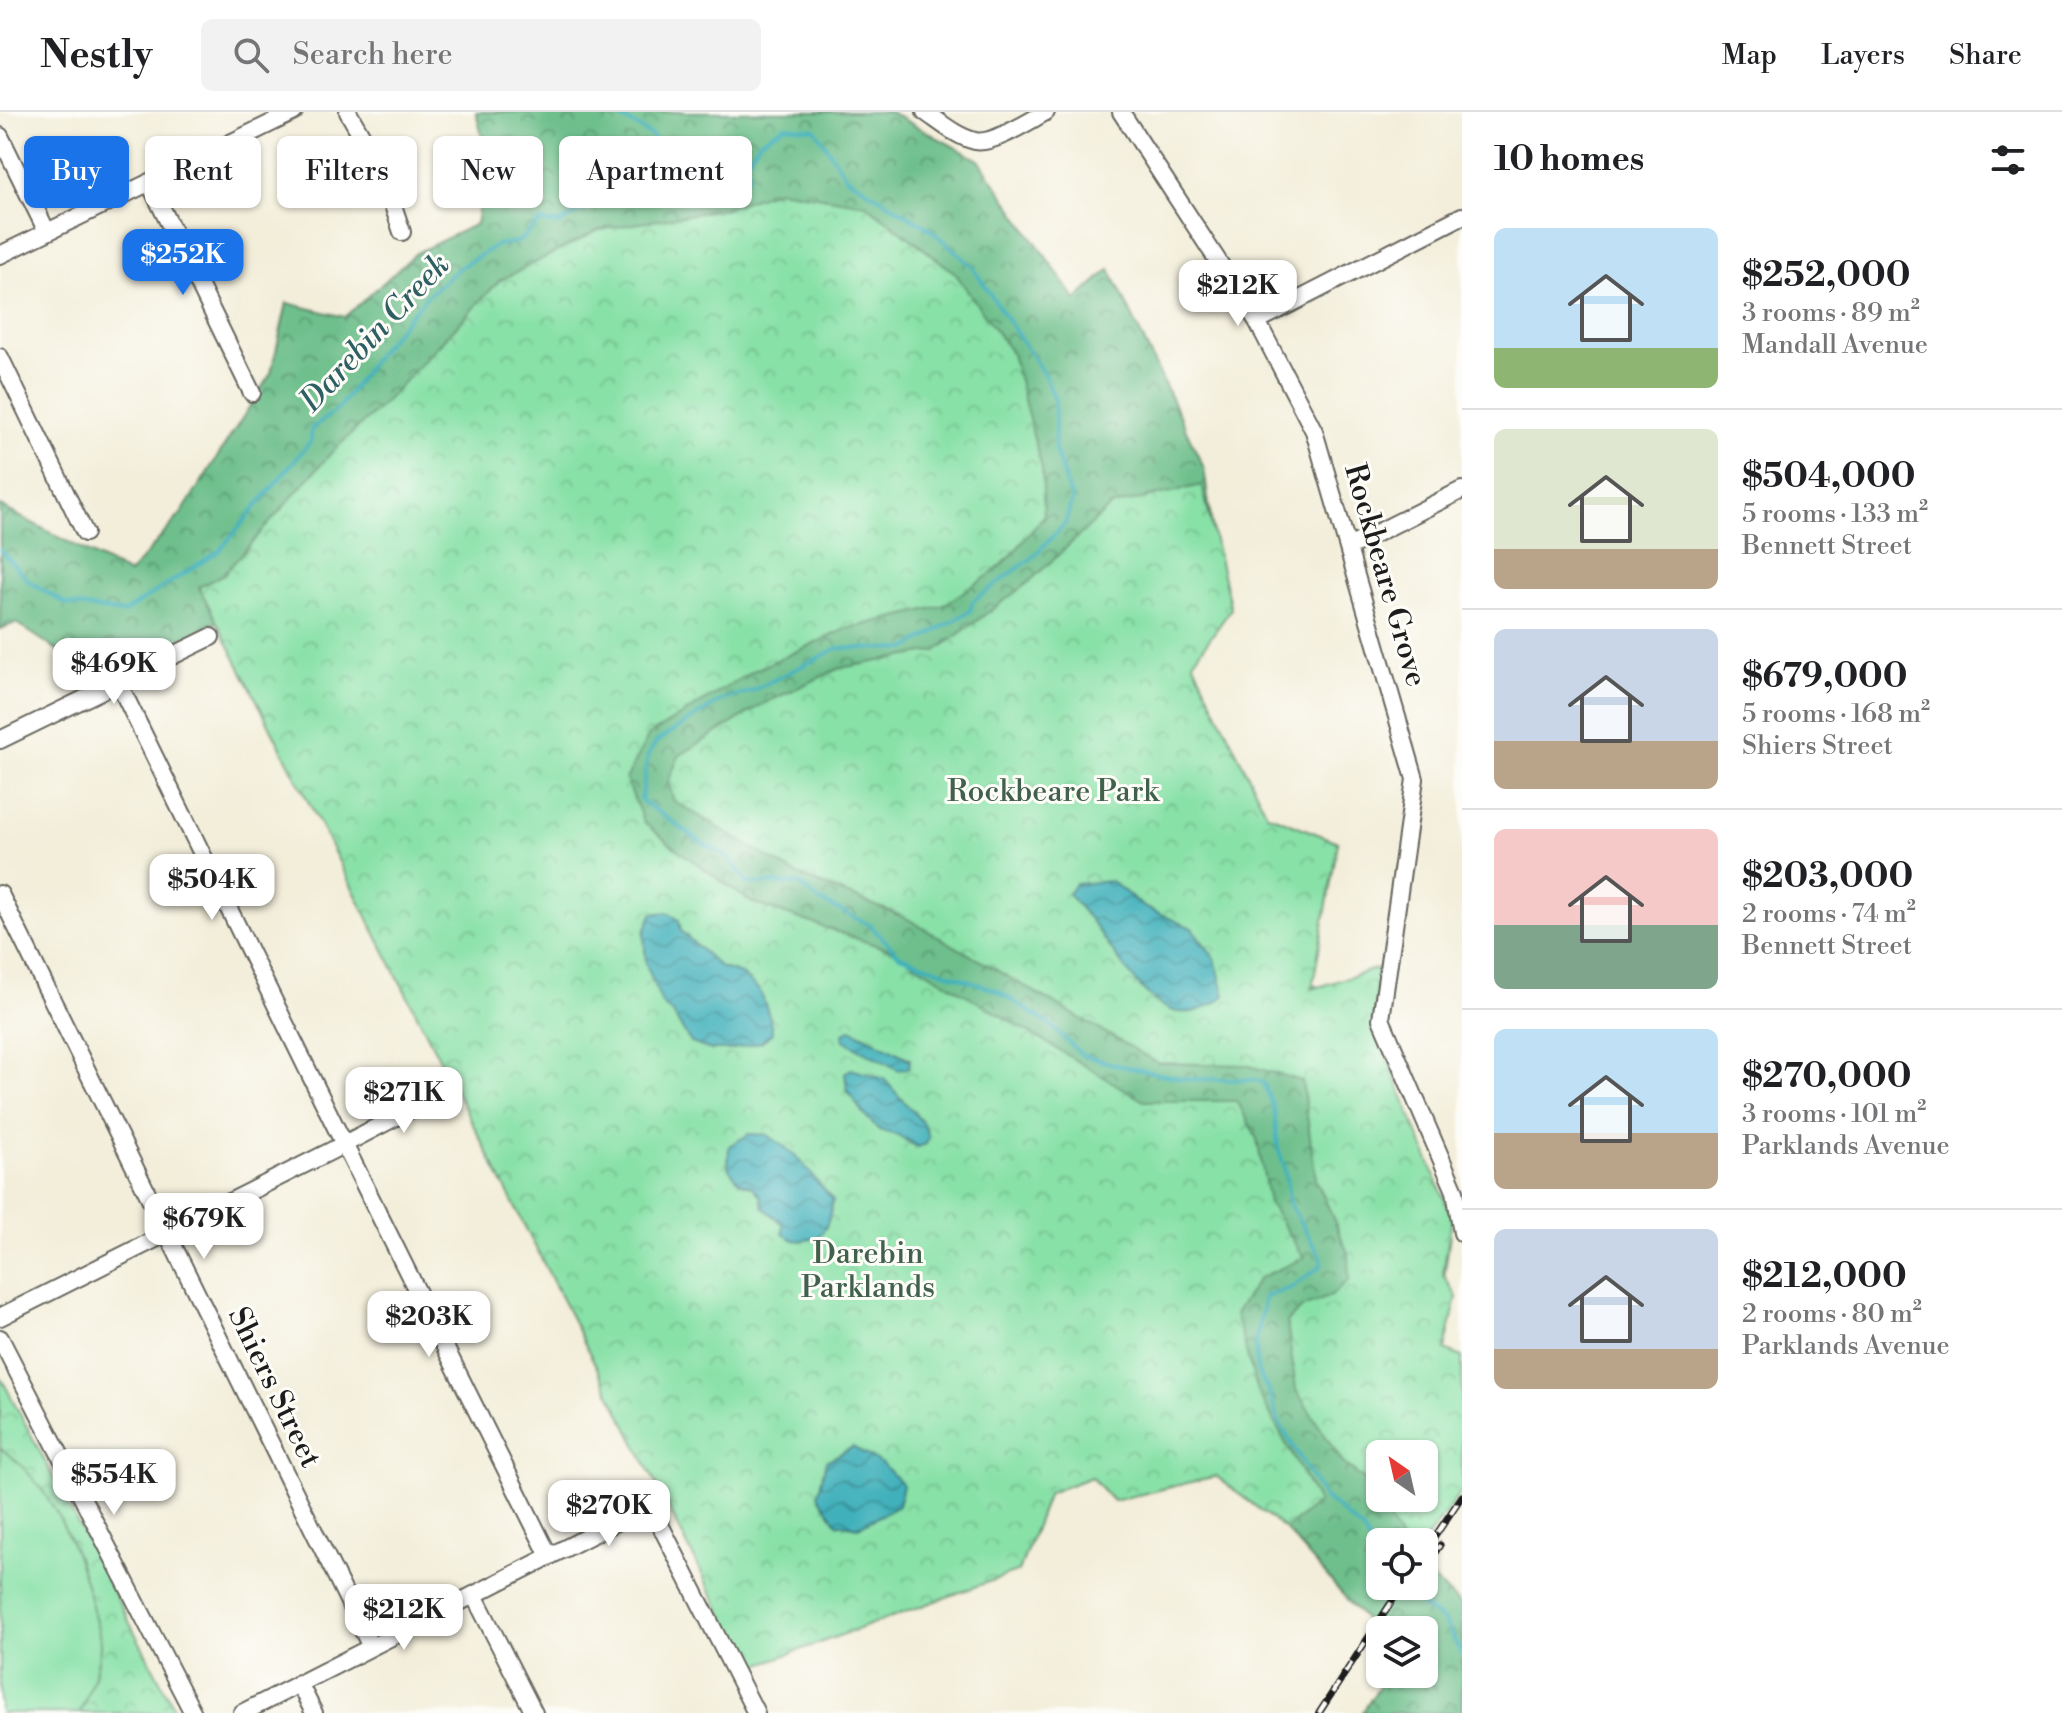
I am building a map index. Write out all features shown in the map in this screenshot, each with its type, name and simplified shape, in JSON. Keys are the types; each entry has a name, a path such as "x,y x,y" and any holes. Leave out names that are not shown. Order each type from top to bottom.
{"street":[{"path":"348,112 381,170 402,232"},
{"path":"925,112 958,134 978,142 1003,135 1046,112"},
{"name":"Rockbeare Grove","path":"1121,112 1257,321 1314,431 1415,779 1381,1019 1455,1191 1462,1233"},
{"path":"239,136 282,114"},
{"path":"0,136 47,232"},
{"path":"0,255 145,184"},
{"path":"162,208 252,393"},
{"path":"1257,321 1462,216"},
{"path":"0,357 85,533"},
{"path":"1349,547 1462,490"},
{"path":"0,740 211,637"},
{"path":"118,682 549,1556"},
{"name":"Shiers Street","path":"0,894 371,1647"},
{"path":"0,1317 446,1091"},
{"path":"0,1338 193,1713"},
{"path":"242,1713 650,1505 756,1713"},
{"path":"474,1595 534,1713"},
{"path":"299,1683 314,1713"}],"green space":[{"path":"476,112 890,112 979,160 1076,300 1110,269 1204,468 1223,606 1186,664 1308,984 1354,995 1450,1234 1434,1353 1462,1361 1438,1467 1438,1440 1366,1440 1366,1512 1428,1512 1424,1528 1366,1528 1366,1600 1438,1600 1438,1584 1462,1606 1462,1713 1362,1713 1378,1688 1438,1688 1438,1616 1366,1616 1366,1621 1285,1529 1216,1476 1113,1501 1091,1477 1048,1493 1019,1571 223,619 100,678 16,623 0,629 0,506 129,574 181,514 271,373 287,303 345,317 416,253 476,224 479,208 543,208 543,136 482,136"},
{"name":"Darebin Parklands","path":"779,190 866,204 955,273 1012,354 1042,469 1044,516 995,571 942,606 846,629 753,671 649,735 626,779 644,823 751,902 893,951 1144,1101 1237,1101 1257,1139 1269,1203 1304,1258 1259,1278 1235,1314 1258,1392 1318,1503 1285,1529 1216,1476 1113,1501 1091,1477 1048,1493 1019,1571 750,1668 199,587 224,574 331,453 384,403 499,281 599,230 725,208 752,208 752,199"},
{"name":"Rockbeare Park","path":"1202,485 1231,609 1193,662 1267,814 1338,842 1312,989 1378,968 1374,1025 1452,1218 1443,1274 1457,1297 1445,1350 1462,1357 1462,1491 1434,1528 1394,1528 1385,1512 1438,1512 1438,1440 1366,1440 1366,1481 1343,1463 1296,1390 1287,1322 1303,1307 1331,1296 1349,1280 1348,1253 1316,1179 1302,1081 1246,1065 1158,1063 904,917 798,875 674,801 668,782 679,756 765,703 840,668 936,651 1029,582 1111,506"},
{"path":"0,1376 6,1387 177,1713 0,1713"},
{"path":"0,1448 18,1462 48,1498 70,1539 86,1584 99,1633 100,1650 80,1713 0,1713"}],"water":[{"path":"1111,881 1144,907 1192,928 1215,959 1225,996 1204,1008 1179,1012 1154,1000 1142,988 1068,894 1075,884"},
{"path":"668,912 679,920 681,931 720,967 741,974 760,991 772,1033 761,1042 729,1050 711,1050 691,1043 672,1013 662,1004 646,964 644,933 652,914"},
{"path":"851,1029 910,1059 909,1068 898,1070 844,1040 843,1034"},
{"path":"851,1069 884,1079 923,1123 929,1137 926,1144 918,1147 879,1130 847,1090 845,1073"},
{"path":"749,1134 768,1135 794,1154 833,1200 829,1220 819,1235 800,1241 783,1234 783,1224 763,1207 761,1196 753,1187 739,1182 728,1167 729,1146"},
{"path":"853,1447 884,1465 903,1485 898,1506 859,1527 837,1523 818,1495 826,1461"}],"waterway":[{"path":"608,112 652,136"},
{"name":"Darebin Creek","path":"0,550 30,582 66,604 123,613 219,551 311,441 311,429 338,409 382,348 427,296 459,268 497,245 518,242 540,222 559,224 599,200 669,183 696,186 713,182 731,190 748,177 747,160 760,141 785,126 815,129 846,177 930,229 971,265 1045,376 1055,400 1055,450 1072,500 1065,524 1032,558 973,601 970,611 906,649 838,648 752,691 722,700 656,742 648,756 641,800 728,857 747,883 800,884 818,900 870,925 900,956 998,991 1050,1025 1082,1055 1185,1079 1257,1080 1264,1084 1274,1110 1290,1205 1321,1257 1321,1266 1292,1287 1265,1297 1256,1340 1257,1370 1269,1392 1279,1423 1323,1496 1366,1536"},
{"name":"Darebin Creek","path":"1414,1600 1445,1622 1462,1655"}],"railway":[{"path":"1438,1532 1462,1496"},
{"path":"1319,1713 1393,1600"}]}
